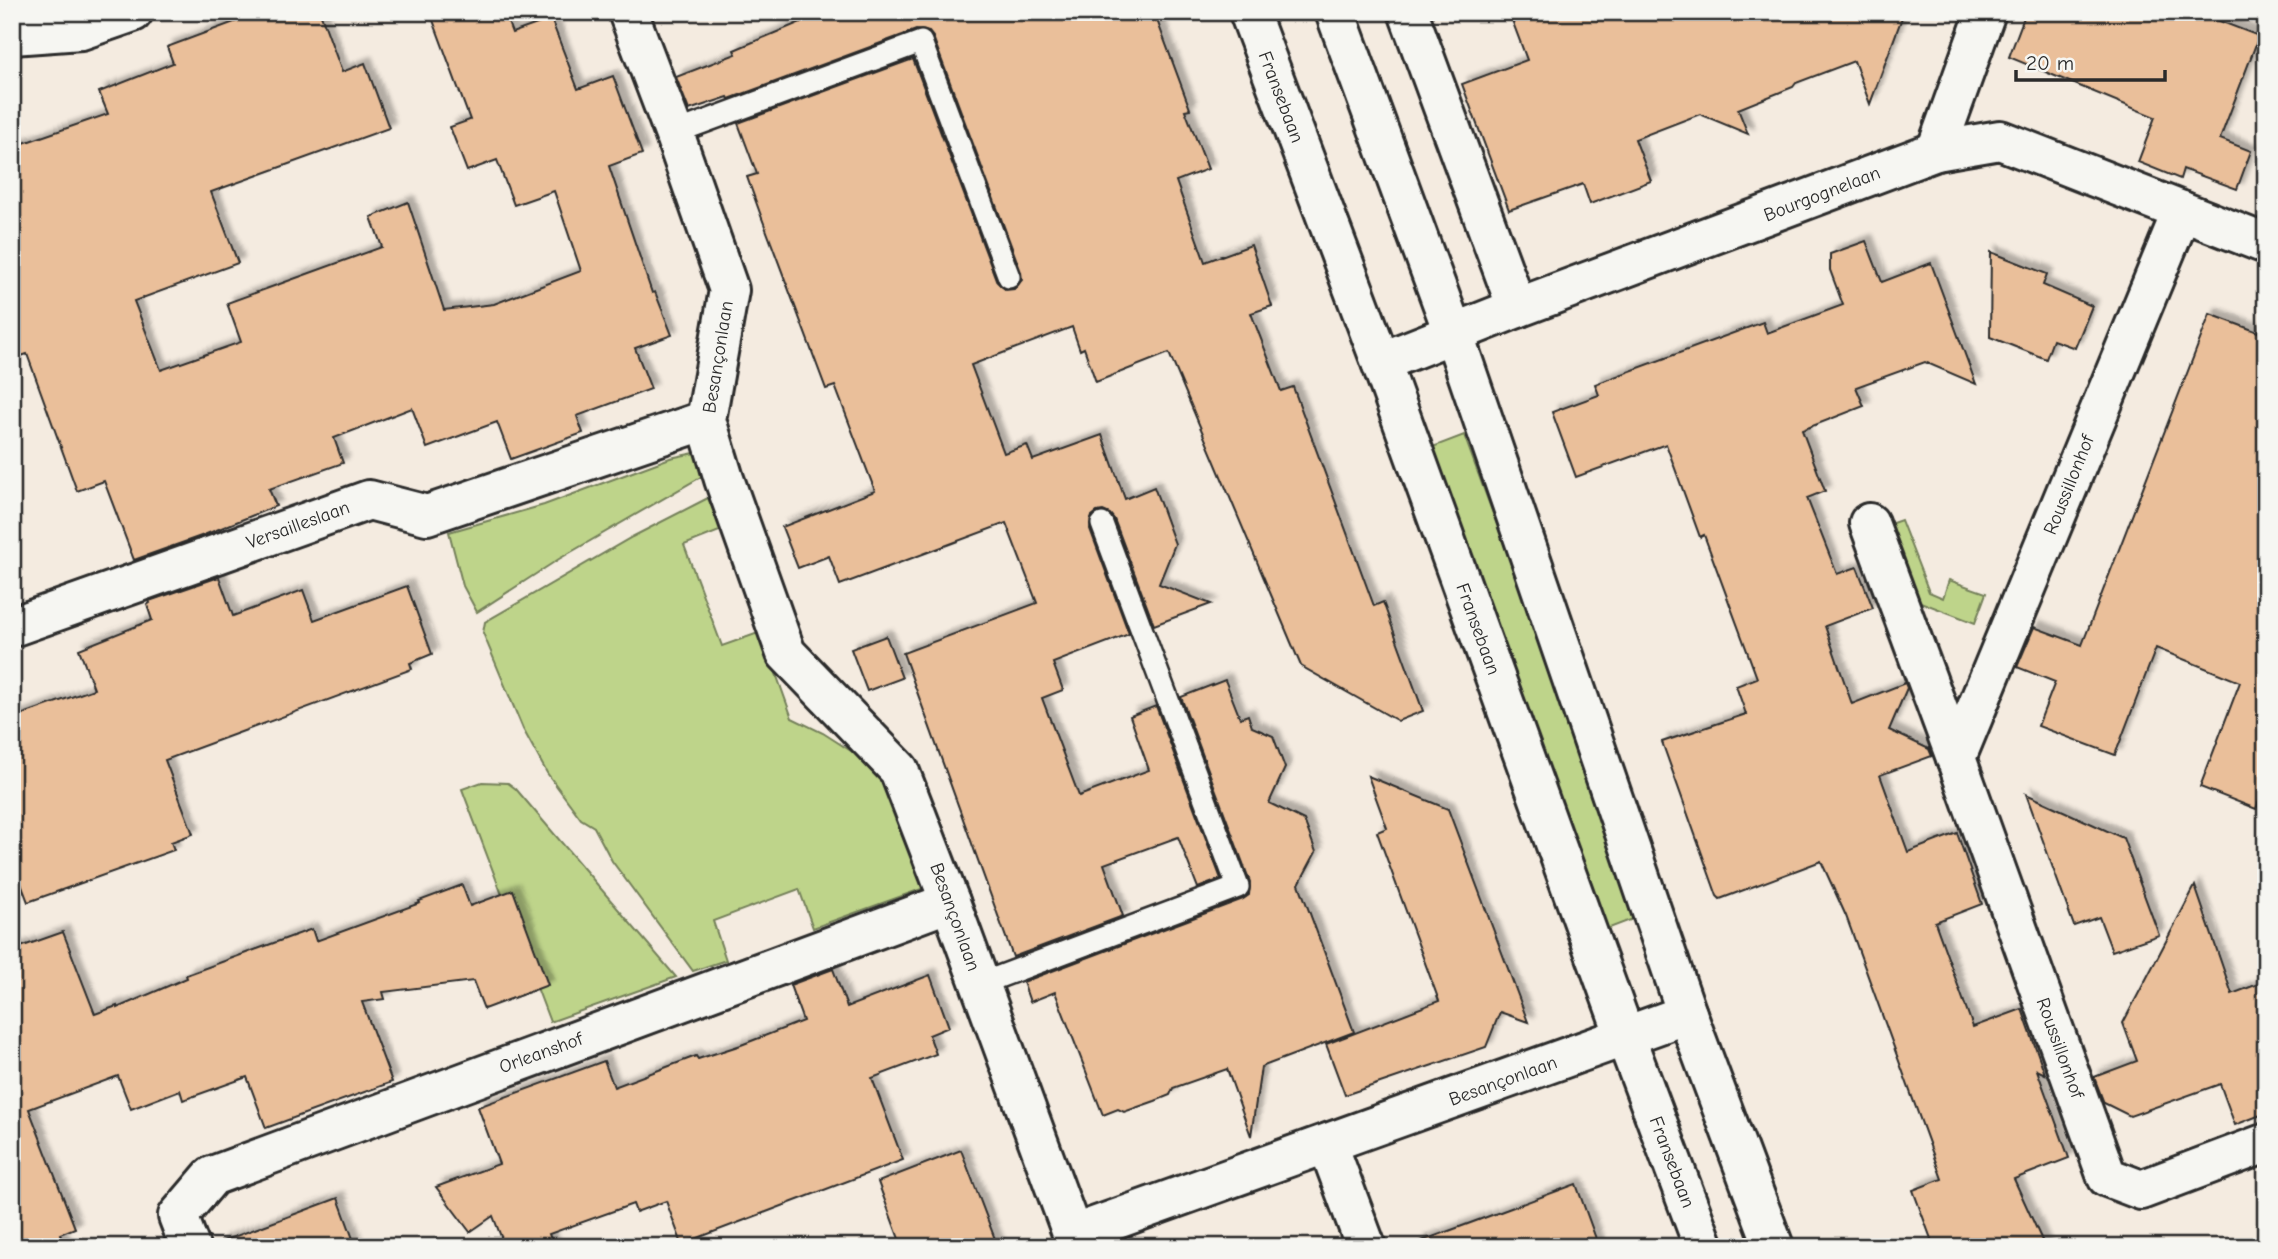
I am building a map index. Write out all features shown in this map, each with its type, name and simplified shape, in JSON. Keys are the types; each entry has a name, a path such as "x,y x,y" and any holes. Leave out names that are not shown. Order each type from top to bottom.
{"street":[{"path":"12,35 81,30 133,12"},
{"name":"Besançonlaan","path":"628,12 729,290 706,420 724,479 786,653 899,770 1074,1241 1687,1014"},
{"name":"Fransebaan","path":"1250,12 1381,362 1704,1247"},
{"path":"1335,12 1453,332 1687,1014 1774,1247"},
{"path":"1408,12 1517,308"},
{"path":"1936,151 1986,12"},
{"name":"Bourgognelaan","path":"1381,362 1453,332 1936,151 2000,140 2266,244"},
{"name":"Roussillonhof","path":"1956,758 2182,211"},
{"name":"Versailleslaan","path":"12,627 369,500 427,515 706,420"},
{"name":"Roussillonhof","path":"1869,523 2107,1177 2141,1190 2266,1143"},
{"name":"Orleanshof","path":"190,1247 178,1216 212,1175 950,902"},
{"path":"1328,1145 1366,1247"}],"lane":[{"path":"674,133 921,42 1009,277"},
{"path":"980,984 1238,887 1102,524"}],"green space":[{"path":"1464,435 1641,916 1607,929 1430,448"},
{"path":"695,453 704,475 559,559 477,612 463,586 449,532 544,505 670,458"},
{"path":"708,498 722,530 684,545 722,646 761,632 792,718 823,733 879,769 927,887 813,928 799,889 713,921 726,960 693,971 612,861 594,827 581,819 547,773 523,729 483,633 485,622 632,537"},
{"path":"1901,520 1929,592 1943,598 1949,580 1986,593 1975,623 1915,600 1881,527"},
{"path":"482,782 508,783 516,789 676,977 550,1022 462,789"}],"building":[{"path":"261,12 320,12 342,72 365,63 389,128 211,192 238,263 134,301 161,370 241,342 227,303 382,247 371,217 408,202 444,310 494,304 581,271 554,191 514,205 497,160 467,171 450,127 470,120 430,12 504,12 512,33 551,19 578,89 613,76 642,154 609,166 652,293 655,292 672,335 635,348 651,389 577,416 583,433 511,459 497,422 427,448 412,408 334,438 343,463 269,489 276,506 134,560 104,481 77,491 27,354 12,359 12,147 108,114 99,92 173,63 167,47"},
{"path":"797,12 1154,12 1190,109 1185,110 1208,169 1176,181 1205,262 1251,245 1272,306 1251,313 1281,391 1293,387 1374,606 1383,602 1423,711 1398,721 1301,666 1169,353 1096,382 1084,348 1080,350 1072,327 971,365 1004,453 1027,445 1033,460 1102,435 1125,499 1154,487 1175,544 1159,584 1211,604 1154,625 1114,519 1103,511 1092,516 1090,529 1129,634 1053,663 1063,690 1042,698 1079,796 1149,770 1130,716 1156,706 1221,879 1198,888 1178,837 1104,864 1123,916 1013,957 903,653 1037,603 1006,523 840,585 829,556 798,568 782,527 875,491 835,386 826,389 760,213 747,177 757,174 738,123 913,59 997,282 1006,290 1014,289 1022,280 1021,272 929,32 916,30 729,99 728,97 689,110 676,77 736,54 734,50 801,22"},
{"path":"1509,12 1904,12 1870,104 1854,61 1738,109 1748,134 1700,114 1635,139 1651,181 1590,204 1583,184 1509,210 1462,84 1527,60"},
{"path":"2026,12 2196,12 2259,36 2220,139 2251,151 2237,189 2183,169 2180,179 2138,162 2155,117 2009,57"},
{"path":"1866,241 1882,282 1931,263 1976,384 1925,362 1856,387 1864,406 1802,430 1825,491 1807,498 1837,574 1857,567 1873,608 1825,626 1852,704 1905,683 1907,688 1889,730 1929,749 1932,756 1880,775 1908,852 1957,833 1982,904 1935,922 1973,1027 2022,1009 2045,1074 2037,1070 2069,1158 2014,1179 2045,1247 1934,1247 1913,1190 1942,1179 1846,916 1821,861 1720,899 1717,896 1662,742 1746,714 1736,686 1757,678 1704,535 1700,537 1666,444 1576,477 1552,412 1599,395 1595,384 1763,322 1767,333 1843,305 1830,270 1830,254"},
{"path":"1991,252 2047,274 2043,285 2092,306 2075,348 2053,340 2046,359 1990,337"},
{"path":"2210,314 2266,335 2266,783 2256,809 2200,787 2240,682 2156,648 2115,755 2038,726 2055,682 2017,667 2034,627 2082,645"},
{"path":"219,577 233,616 303,590 314,620 407,586 432,654 410,663 412,669 165,760 193,834 171,842 174,850 28,902 12,860 12,718 94,689 79,649 152,620 147,605 149,601"},
{"path":"886,636 902,678 867,691 851,649"},
{"path":"1225,680 1240,718 1248,715 1252,727 1273,736 1285,768 1269,803 1304,820 1316,852 1299,884 1354,1032 1261,1067 1251,1136 1227,1069 1173,1088 1170,1095 1155,1101 1124,1112 1118,1109 1103,1115 1055,992 1030,1002 1023,982 1249,895 1250,882 1181,697"},
{"path":"1368,776 1448,809 1528,1022 1500,1012 1486,1047 1345,1095 1326,1044 1439,1001 1377,832 1387,828"},
{"path":"2026,794 2123,838 2159,935 2112,951 2099,917 2074,926"},
{"path":"462,885 470,906 513,890 548,985 484,1009 473,981 383,992 385,999 362,1002 392,1082 266,1128 247,1077 183,1100 180,1090 131,1109 118,1076 29,1109 75,1228 60,1234 65,1247 12,1247 12,950 63,932 95,1014 117,1008 187,978 186,975 312,929 316,941"},
{"path":"2195,886 2232,994 2266,981 2266,1113 2235,1125 2220,1084 2130,1116 2104,1103 2094,1077 2137,1061 2123,1023"},
{"path":"833,969 847,1007 930,975 949,1027 929,1035 936,1054 872,1078 903,1160 682,1244 666,1201 636,1212 633,1204 549,1234 554,1247 505,1247 493,1216 470,1232 436,1187 499,1164 478,1107 604,1061 614,1087 696,1056 698,1059 741,1045 803,1021 790,985"},
{"path":"961,1150 998,1247 902,1247 878,1182"},
{"path":"1576,1184 1599,1247 1420,1247 1419,1242"},
{"path":"338,1198 356,1247 220,1247 220,1242"}]}
